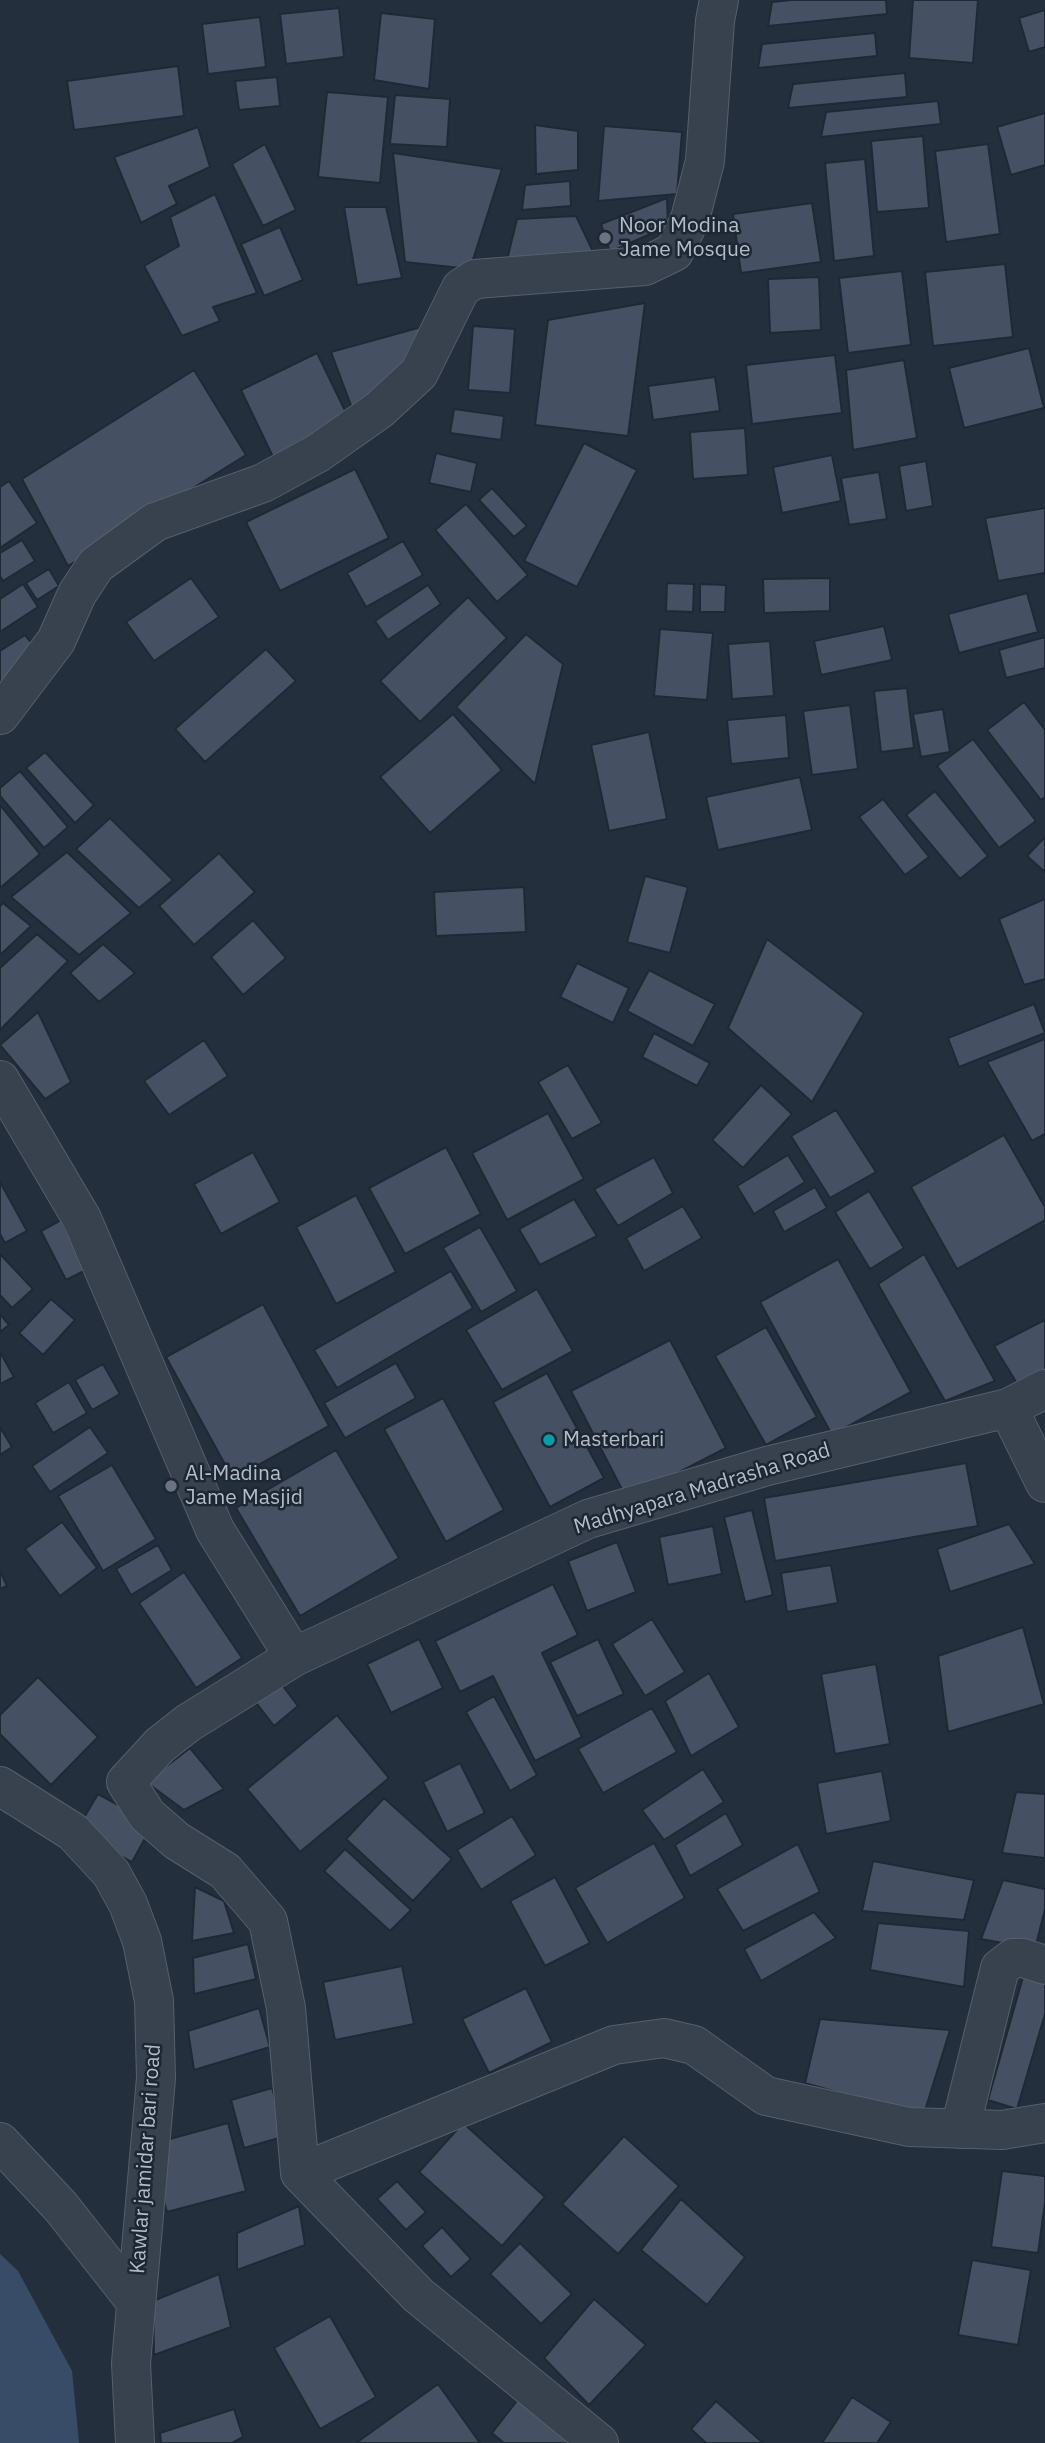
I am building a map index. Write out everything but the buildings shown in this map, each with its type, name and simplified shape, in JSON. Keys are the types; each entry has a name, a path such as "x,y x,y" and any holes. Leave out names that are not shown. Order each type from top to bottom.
{"street":[{"path":"0,715 56,641 78,594 96,565 155,522 263,484 318,453 379,410 419,373 461,288 475,279 645,266 674,252 690,219 705,161 715,21 719,0"},
{"path":"0,1080 82,1219 215,1530 295,1657"},
{"name":"Madhyapara Madrasha Road","path":"300,2173 286,2008 268,1921 225,1871 177,1840 147,1815 126,1782 160,1745 188,1723 295,1657 588,1519 767,1466 1008,1408 1045,1389"},
{"path":"1008,1408 1045,1483"},
{"name":"Kawlar jamidar bari road","path":"0,1786 73,1832 111,1873 128,1904 142,1941 154,2001 156,2078 131,2363 135,2443"},
{"path":"960,2129 1000,1968 1013,1958 1023,1958 1045,1965"},
{"path":"599,2443 418,2295 300,2173 614,2045 664,2038 694,2045 766,2096 909,2127 1002,2130 1045,2123"},
{"path":"0,2142 61,2207 135,2301"}],"water":[{"path":"0,2254 18,2271 72,2371 79,2443 0,2443"}],"place":[{"name":"Noor Modina Jame Mosque","path":"605,238"},
{"name":"Masterbari","path":"549,1440"},
{"name":"Al-Madina Jame Masjid","path":"171,1486"}]}
